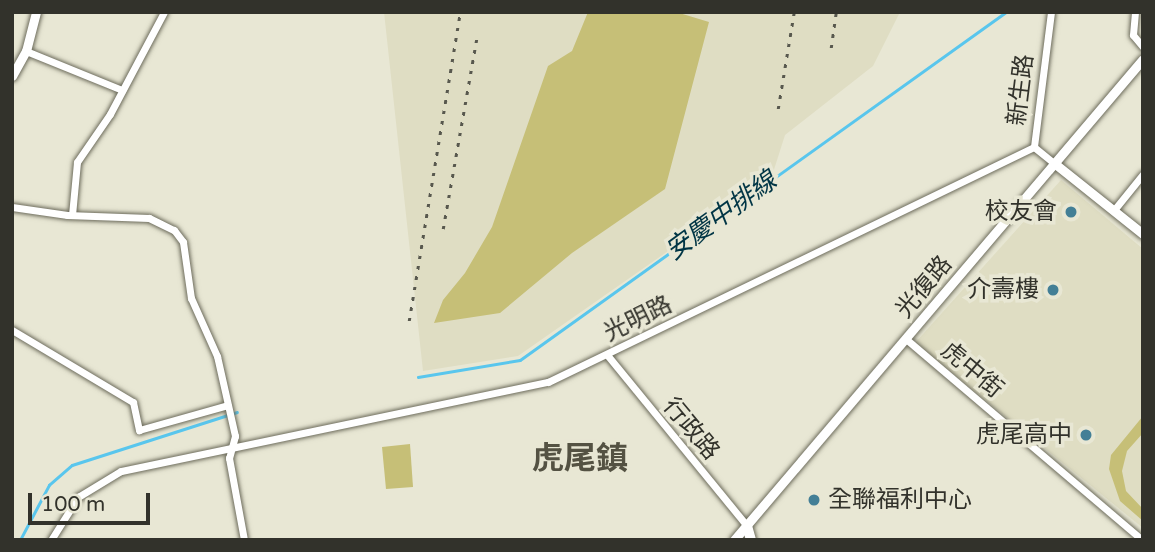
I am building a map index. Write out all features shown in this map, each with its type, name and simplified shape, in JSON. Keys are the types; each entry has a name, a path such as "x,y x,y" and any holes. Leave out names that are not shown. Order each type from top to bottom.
{"main road":[{"path":"747,526 751,540"}],"street":[{"path":"12,76 26,51 36,12"},
{"path":"72,215 77,162 122,90 163,12"},
{"name":"新生路","path":"1051,12 1034,147 1054,163"},
{"path":"1135,12 1133,35 1143,47"},
{"path":"26,51 122,90"},
{"name":"光復路","path":"734,540 1143,59"},
{"name":"光明路","path":"51,540 62,517 98,482 121,471 548,382 608,356 1034,147"},
{"path":"1054,163 1143,234"},
{"path":"1114,210 1143,174"},
{"path":"12,206 72,215 126,214 174,230 183,242 191,298 217,356 228,405 233,447 229,458 244,540"},
{"path":"12,330 133,402 139,430 228,405"},
{"name":"虎中街","path":"906,339 1142,540"},
{"name":"行政路","path":"608,356 747,526"}],"shaded area":[{"path":"384,12 900,12 873,66 785,135 771,179 518,356 423,371"},
{"path":"588,12 676,12 709,22 665,189 572,253 500,313 434,323 443,300 465,273 492,227 548,66 572,51"},
{"name":"虎尾高中","path":"1061,180 1143,249 1143,528 915,343"},
{"path":"1143,416 1143,433 1127,451 1122,471 1126,491 1143,509 1143,521 1120,501 1109,469 1111,455"},
{"path":"410,444 413,487 386,489 382,447"}],"waterway":[{"name":"安慶中排線","path":"418,377 520,360 1006,12"},
{"name":"安慶中排線","path":"20,540 49,485 72,465 237,412"}],"railway":[{"path":"409,321 460,12"},
{"path":"778,109 794,12"},
{"path":"831,48 836,12"},
{"path":"443,229 477,37"}],"place":[{"name":"校友會","path":"1071,212"},
{"name":"介壽樓","path":"1053,290"},
{"name":"虎尾高中","path":"1086,435"},
{"name":"全聯福利中心","path":"814,500"}],"district":[{"name":"虎尾鎮","path":"580,459"}]}
